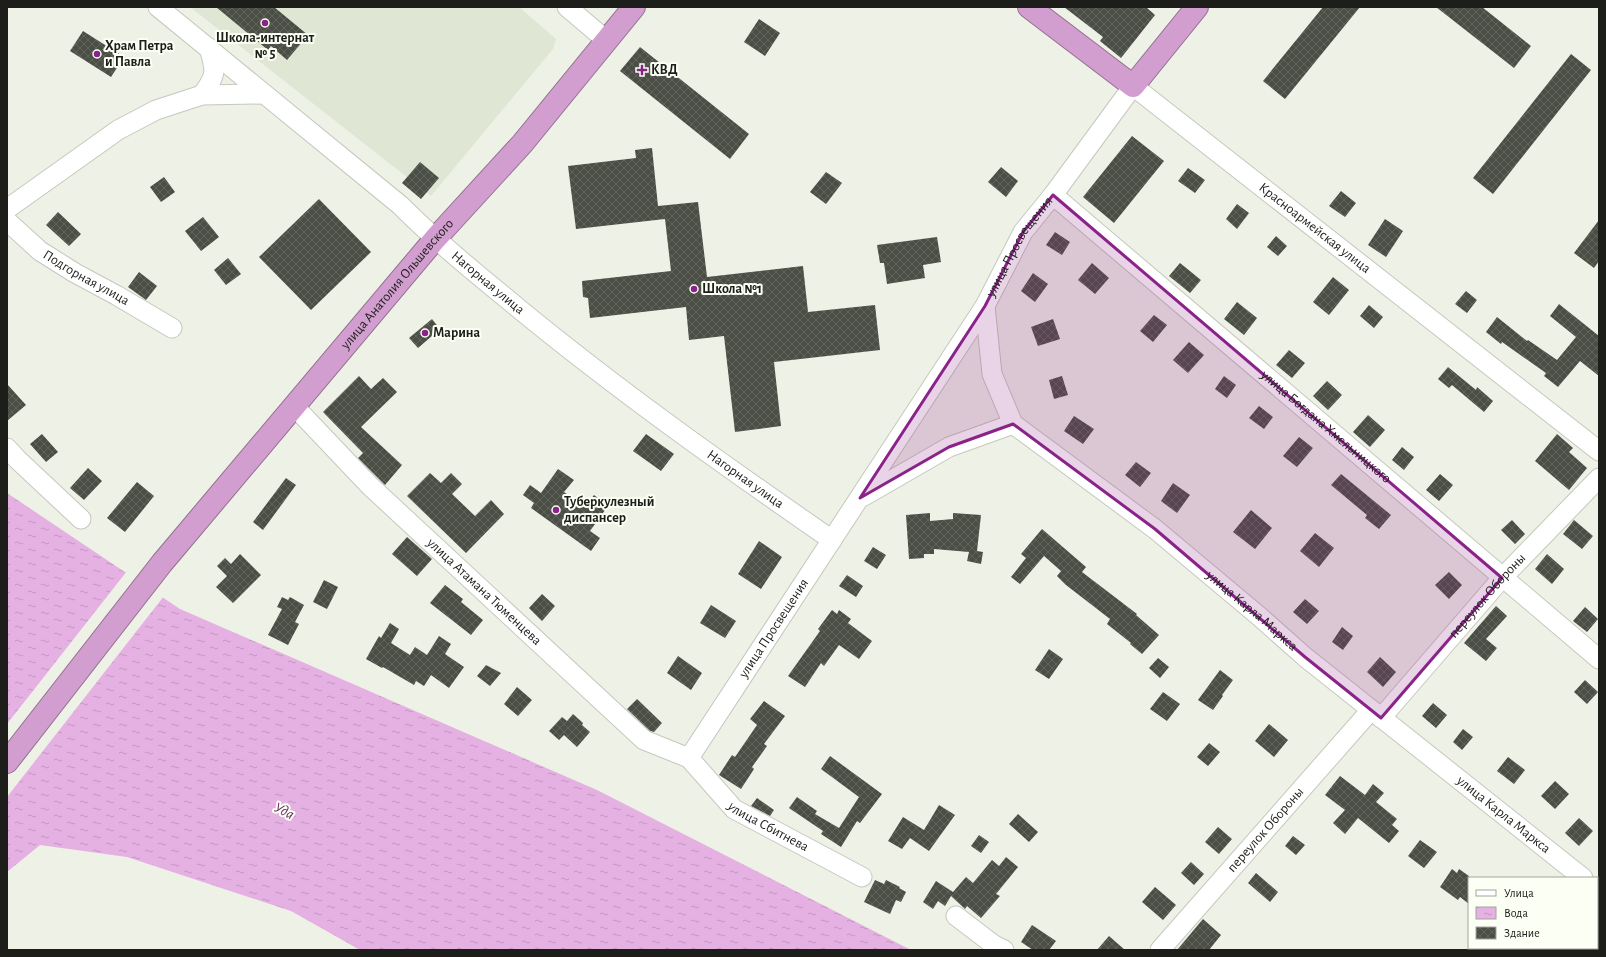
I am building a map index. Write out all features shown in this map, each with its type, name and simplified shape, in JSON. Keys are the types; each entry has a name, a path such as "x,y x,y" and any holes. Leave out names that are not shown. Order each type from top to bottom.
{"highway":[{"name":"улица Анатолия Ольшевского","path":"7,762 162,563 435,239 522,144 634,7"},
{"name":"Красноармейская улица","path":"1029,7 1133,86"},
{"name":"улица Просвещения","path":"1133,86 1197,7"}],"street":[{"name":"Нагорная улица","path":"158,7 400,205 435,239 549,334 621,390 832,540"},
{"path":"567,7 606,40"},
{"path":"202,94 212,81 214,74 215,66 209,48"},
{"name":"улица Просвещения","path":"689,758 985,306 1023,232 1053,195 1133,86"},
{"name":"Красноармейская улица","path":"1133,86 1599,451"},
{"path":"7,209 118,130 156,110 202,94 263,94"},
{"name":"улица Богдана Хмельницкого","path":"1053,195 1599,659"},
{"name":"Подгорная улица","path":"7,221 40,251 75,273 172,328"},
{"path":"985,306 992,374 1013,424"},
{"name":"улица Атамана Тюменцева","path":"294,406 370,486 644,740 689,758"},
{"name":"улица Просвещения","path":"860,498 949,447 1013,424"},
{"name":"улица Карла Маркса","path":"1013,424 1155,528 1305,657 1582,877"},
{"path":"7,448 81,519"},
{"name":"переулок Обороны","path":"1160,950 1502,578 1599,478"},
{"name":"улица Сбитнева","path":"689,758 734,809 862,877"},
{"path":"956,916 994,945 1004,950"}],"highlighted area":[{"path":"1053,195 1502,578 1381,718 1305,657 1155,529 1013,424 949,447 860,498 985,306 1023,232"}],"shaded area":[{"path":"190,7 519,7 556,39 553,49 431,196"}],"water":[{"name":"Уда","path":"7,493 180,609 597,790 911,950 360,950 291,911 127,857 40,845 7,872"}],"pier":[{"path":"127,571 164,596 7,797 7,724"}],"building":[{"name":"Школа-интернат № 5","path":"216,7 274,7 308,35 287,60 271,46 268,50"},
{"path":"1064,7 1146,7 1155,15 1121,58 1100,41 1103,37"},
{"path":"1323,7 1360,7 1285,99 1263,81"},
{"path":"1436,7 1482,7 1531,46 1514,68"},
{"path":"759,19 780,33 765,56 744,42"},
{"name":"Храм Петра и Павла","path":"83,31 124,57 111,77 70,51"},
{"path":"640,47 749,134 730,159 620,71"},
{"path":"1571,54 1591,70 1493,194 1473,178"},
{"path":"1132,136 1164,161 1114,223 1083,197"},
{"name":"Школа №1","path":"652,148 658,206 698,202 707,277 803,266 808,312 875,305 880,350 774,362 781,426 735,432 724,336 689,340 686,307 590,318 588,298 583,297 582,281 671,271 665,219 576,229 568,166 636,158 635,150"},
{"path":"420,162 439,178 421,199 402,183"},
{"path":"1001,167 1018,181 1006,197 988,182"},
{"path":"1188,168 1205,180 1195,193 1178,181"},
{"path":"826,172 842,183 826,204 810,192"},
{"path":"164,177 175,192 161,202 150,187"},
{"path":"1341,191 1356,203 1345,217 1329,206"},
{"path":"319,199 371,252 311,310 259,257"},
{"path":"1237,204 1249,213 1237,229 1226,219"},
{"path":"58,212 81,234 69,246 46,225"},
{"path":"203,217 219,237 201,251 185,231"},
{"path":"1385,219 1403,231 1386,257 1368,245"},
{"path":"1599,220 1599,261 1594,268 1574,253"},
{"path":"1055,232 1070,242 1062,255 1046,245"},
{"path":"1276,236 1287,246 1278,256 1267,247"},
{"path":"937,237 941,262 923,265 925,278 887,284 884,263 880,263 877,245"},
{"path":"228,258 241,274 226,285 214,270"},
{"path":"1092,263 1109,278 1095,294 1078,280"},
{"path":"1180,263 1201,280 1190,293 1169,276"},
{"path":"139,272 157,286 146,300 128,287"},
{"path":"1033,273 1048,284 1035,302 1021,291"},
{"path":"1333,277 1349,290 1329,315 1313,302"},
{"path":"1466,291 1477,300 1467,313 1455,304"},
{"path":"1237,302 1257,318 1244,335 1224,319"},
{"path":"1559,304 1599,336 1599,376 1580,361 1558,387 1544,376 1546,373 1502,342 1501,344 1486,332 1497,317 1527,341 1528,340 1557,360 1576,337 1550,316"},
{"path":"1369,305 1383,317 1374,328 1360,316"},
{"path":"1154,315 1167,325 1153,342 1140,331"},
{"name":"Марина","path":"432,319 440,329 418,348 409,338"},
{"path":"1053,319 1060,339 1038,346 1031,327"},
{"path":"1189,342 1204,355 1188,373 1173,360"},
{"path":"1289,350 1305,363 1292,378 1276,365"},
{"path":"1448,367 1476,390 1477,387 1493,401 1484,412 1452,385 1449,388 1438,379"},
{"path":"359,376 371,389 383,378 397,392 361,427 402,465 385,485 358,458 363,453 323,412"},
{"path":"1062,376 1068,395 1054,399 1049,380"},
{"path":"1224,376 1236,385 1227,398 1215,389"},
{"path":"1327,381 1342,395 1328,410 1313,396"},
{"path":"7,384 26,405 7,421"},
{"path":"1259,406 1273,417 1264,429 1249,418"},
{"path":"1368,415 1385,430 1370,447 1353,432"},
{"path":"1074,416 1094,429 1083,444 1064,431"},
{"path":"42,434 58,452 46,462 30,444"},
{"path":"646,434 674,454 661,471 633,451"},
{"path":"1557,434 1573,448 1569,452 1587,468 1569,490 1535,461"},
{"path":"1299,437 1313,448 1297,467 1283,456"},
{"path":"1402,447 1414,457 1404,470 1392,460"},
{"path":"1136,462 1151,473 1140,487 1125,475"},
{"path":"88,468 102,481 84,500 70,488"},
{"name":"Туберкулезный диспансер","path":"558,469 574,480 564,492 585,507 594,495 608,506 590,531 600,538 591,551 531,508 534,503 523,495 530,485 541,493"},
{"path":"430,473 441,483 451,473 462,484 452,494 475,516 491,500 504,514 466,553 407,496"},
{"path":"1341,474 1391,515 1379,529 1365,518 1367,515 1331,485"},
{"path":"1440,474 1453,485 1439,501 1426,490"},
{"path":"286,478 296,485 263,530 253,522"},
{"path":"137,482 154,496 125,532 107,518"},
{"path":"1173,483 1190,495 1177,513 1161,501"},
{"path":"1251,510 1272,528 1255,549 1233,532"},
{"path":"930,513 930,521 953,519 953,513 981,515 977,551 983,552 981,564 967,561 969,552 934,549 934,554 924,554 924,558 909,559 906,515"},
{"path":"1512,520 1525,534 1515,544 1501,530"},
{"path":"1574,520 1593,536 1582,549 1563,534"},
{"path":"1042,529 1086,567 1082,572 1137,614 1136,615 1159,635 1142,654 1107,624 1110,619 1066,585 1057,576 1061,571 1044,556 1020,584 1011,577 1026,558 1021,554"},
{"path":"1315,533 1334,548 1319,567 1300,551"},
{"path":"407,537 432,559 417,576 392,554"},
{"path":"759,541 782,557 761,589 738,574"},
{"path":"873,547 886,555 877,569 864,561"},
{"path":"240,554 261,575 233,603 216,587 227,576 217,566 225,558 231,564"},
{"path":"1547,554 1564,569 1552,584 1535,569"},
{"path":"1449,572 1462,585 1449,599 1435,585"},
{"path":"847,575 863,586 856,597 839,586"},
{"path":"324,580 338,587 327,609 313,602"},
{"path":"445,585 463,599 461,602 483,620 471,635 430,603"},
{"path":"542,594 555,606 542,621 529,608"},
{"path":"282,597 288,600 290,597 304,605 295,622 299,624 288,645 268,635 282,609 277,607"},
{"path":"1305,599 1319,611 1307,624 1293,612"},
{"path":"711,605 736,621 725,638 700,623"},
{"path":"1496,606 1507,616 1486,639 1497,648 1486,661 1464,643"},
{"path":"1585,607 1598,619 1587,632 1573,621"},
{"path":"832,610 837,614 839,610 851,619 848,623 872,641 859,659 839,645 824,666 821,663 805,687 788,676 820,631 818,629"},
{"path":"390,623 399,629 391,643 410,655 415,647 427,655 439,636 451,644 445,654 464,667 449,688 431,675 424,686 416,681 414,685 366,659 379,636 381,638"},
{"path":"1342,627 1353,636 1343,650 1332,642"},
{"path":"1049,649 1063,659 1049,679 1035,670"},
{"path":"678,656 702,673 691,690 667,673"},
{"path":"1380,657 1396,672 1383,687 1367,672"},
{"path":"1158,658 1169,667 1160,678 1149,668"},
{"path":"486,665 501,673 490,686 477,676"},
{"path":"1220,670 1233,680 1213,710 1198,700"},
{"path":"1585,680 1598,692 1587,704 1574,692"},
{"path":"517,687 532,700 518,716 504,704"},
{"path":"1163,692 1180,704 1167,721 1150,709"},
{"path":"637,699 662,723 654,732 650,731 627,709"},
{"path":"764,701 785,716 764,744 767,746 752,767 754,769 741,789 719,775 732,755 735,757 757,725 750,719"},
{"path":"1433,703 1447,715 1436,728 1422,716"},
{"path":"573,714 590,732 577,747 564,735 559,740 549,731 562,717 567,721"},
{"path":"1269,724 1288,740 1274,757 1255,741"},
{"path":"1463,729 1473,737 1462,750 1453,742"},
{"path":"1209,743 1220,752 1208,766 1197,757"},
{"path":"830,756 882,794 860,823 857,821 841,847 821,834 823,831 789,808 797,797 817,811 815,814 839,828 859,797 821,769"},
{"path":"1508,757 1525,770 1514,784 1497,771"},
{"path":"1340,776 1365,795 1373,784 1384,793 1376,802 1397,819 1392,825 1399,831 1389,843 1358,818 1345,834 1333,823 1345,810 1325,795"},
{"path":"1555,781 1569,794 1555,809 1541,796"},
{"path":"757,798 774,810 770,816 751,806"},
{"path":"939,805 955,815 929,851 910,838 902,849 888,841 903,817 924,830"},
{"path":"1018,814 1038,832 1029,842 1009,824"},
{"path":"1579,818 1593,831 1579,846 1565,833"},
{"path":"1218,827 1232,839 1219,854 1205,842"},
{"path":"979,835 989,842 981,853 971,846"},
{"path":"1293,836 1305,845 1296,855 1285,846"},
{"path":"1420,840 1437,852 1424,868 1408,856"},
{"path":"1006,857 1018,867 996,894 1000,896 981,918 967,906 965,909 951,896 945,906 938,901 933,909 923,902 936,881 953,892 966,877 973,883 992,860 999,866"},
{"path":"1191,862 1204,874 1194,885 1181,873"},
{"path":"1452,869 1457,873 1459,869 1469,876 1468,903 1460,897 1458,900 1440,887"},
{"path":"1256,873 1278,892 1270,902 1248,883"},
{"path":"875,880 884,884 886,880 900,887 899,888 906,892 901,902 896,900 890,914 864,902"},
{"path":"1155,887 1176,905 1163,920 1142,902"},
{"path":"1203,919 1221,935 1209,950 1177,950"},
{"path":"1032,925 1056,941 1049,950 1033,950 1021,942"},
{"path":"1109,936 1125,950 1097,950"}],"place":[{"name":"Школа-интернат № 5","path":"265,23"},
{"name":"Храм Петра и Павла","path":"97,54"},
{"name":"КВД","path":"642,70"},
{"name":"Школа №1","path":"694,289"},
{"name":"Марина","path":"425,333"},
{"name":"Туберкулезный диспансер","path":"556,510"}]}
